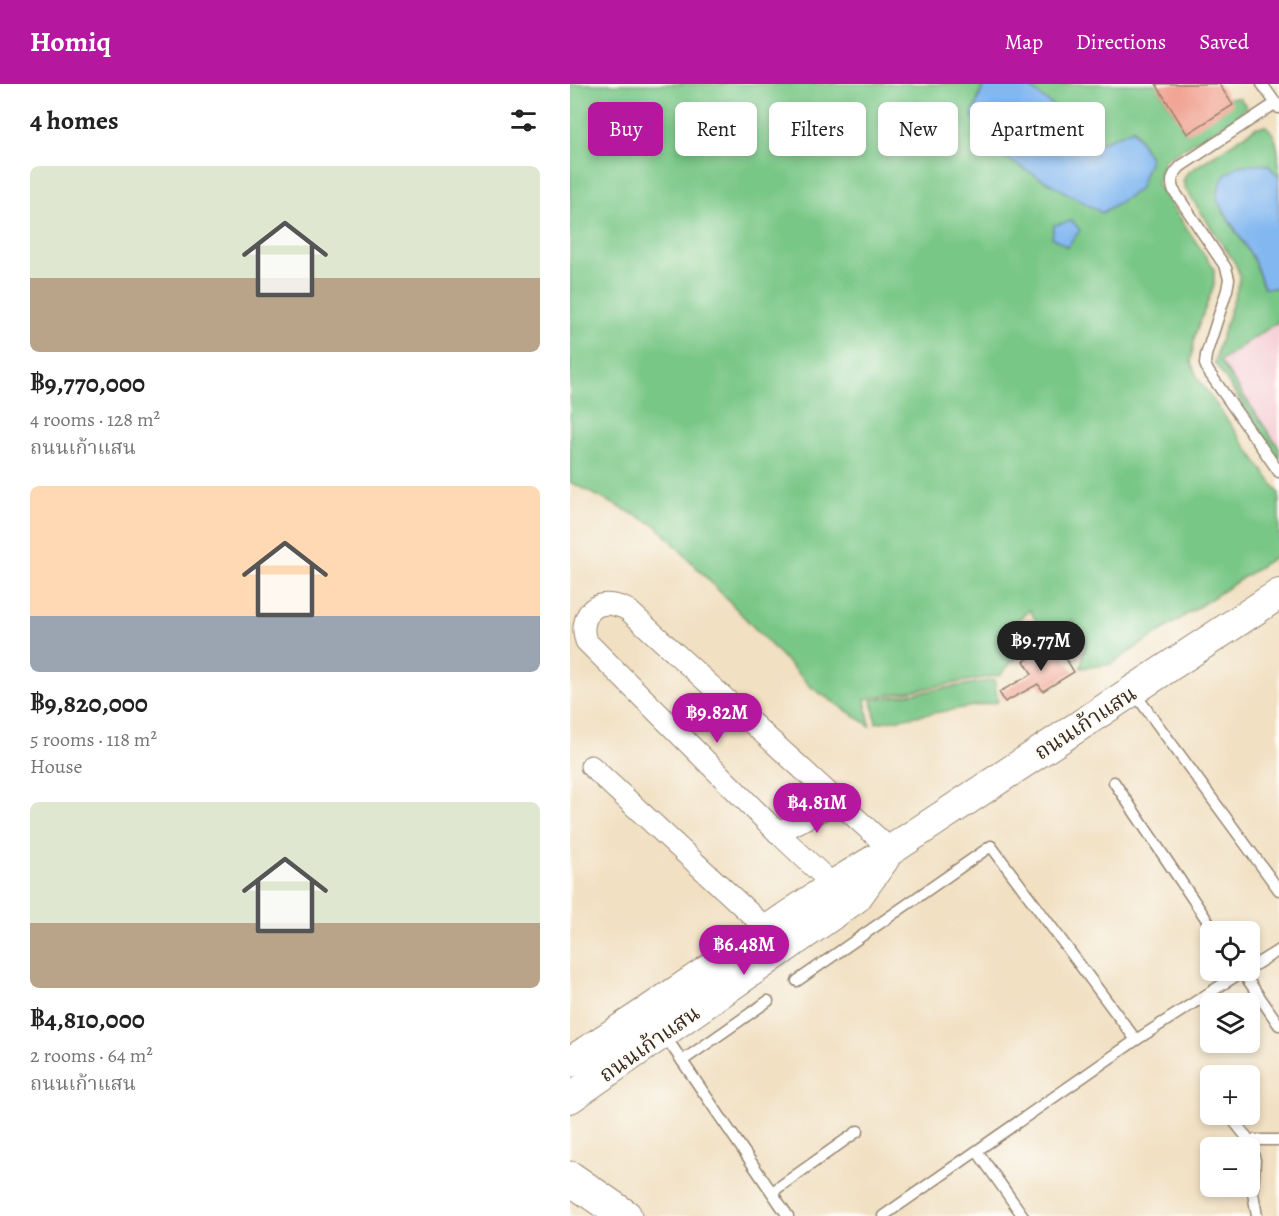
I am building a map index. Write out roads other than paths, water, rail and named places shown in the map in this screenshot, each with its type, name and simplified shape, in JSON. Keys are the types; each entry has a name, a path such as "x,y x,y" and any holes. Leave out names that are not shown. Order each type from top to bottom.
{"main road":[{"name":"ถนนเก้าแสน","path":"570,1062 833,885 891,850 1279,594"},
{"name":"ถนนเก้าแสน","path":"570,1098 856,898 891,850"},
{"path":"570,1178 625,1216"}],"street":[{"path":"833,885 586,641 583,626 595,608 602,604 628,610 891,850"},
{"path":"591,766 768,930"},
{"path":"778,833 838,801"}],"lane":[{"path":"1262,84 1277,106 1181,166 1174,173 1171,183 1226,268 1229,279 1205,364 1279,472"},
{"path":"1133,691 1279,890"},
{"path":"1114,782 1208,921"},
{"path":"797,981 991,846 1136,1040"},
{"path":"1260,961 1279,950"},
{"path":"883,1216 1136,1040 1227,981"},
{"path":"1251,981 1279,1024"},
{"path":"682,1061 768,1001"},
{"path":"663,1032 788,1216"},
{"path":"1237,1125 1247,1137"},
{"path":"772,1192 858,1131"},
{"path":"1260,1140 1279,1140"},
{"path":"978,1151 1023,1216"},
{"path":"1254,1197 1257,1216"}],"water":[{"path":"984,84 1025,84 1048,102 977,102"},
{"path":"1133,129 1150,158 1139,190 1102,213 1002,156 1105,156 1105,141"},
{"path":"1268,165 1279,177 1279,288 1264,288 1253,258 1217,200 1219,187 1225,175 1238,166"},
{"path":"1072,221 1080,230 1067,247 1052,237 1054,225"}]}
